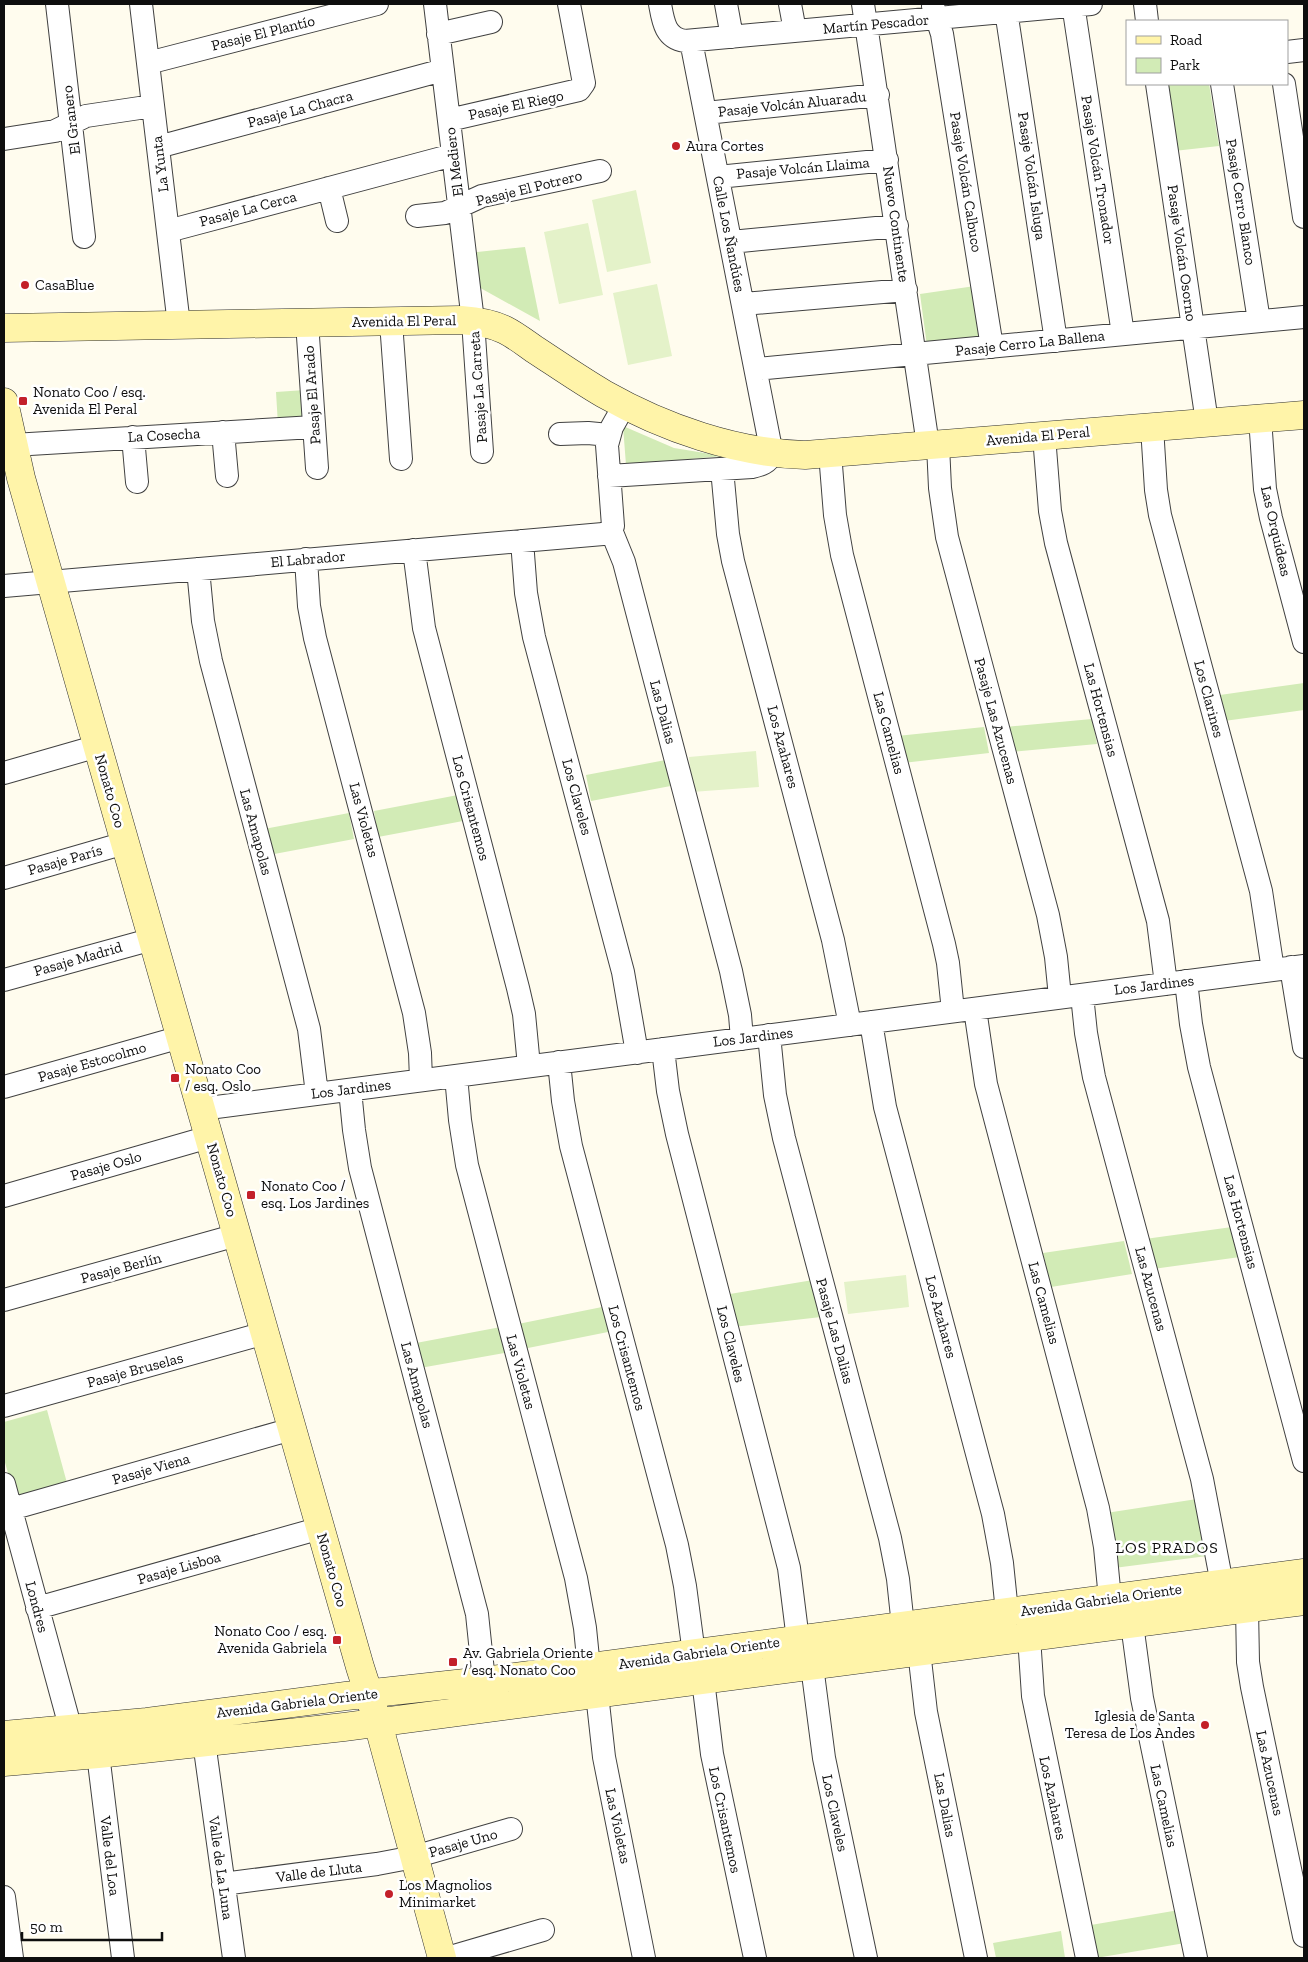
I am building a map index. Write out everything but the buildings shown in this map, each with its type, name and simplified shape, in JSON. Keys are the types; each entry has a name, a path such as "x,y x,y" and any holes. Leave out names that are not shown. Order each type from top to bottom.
{"main road":[{"name":"Avenida El Peral","path":"4,328 473,321 505,330 586,382 625,404 694,434 746,449 772,454 805,455 1304,415"},
{"name":"Nonato Coo","path":"4,402 13,445 13,479 51,581 292,1429 378,1723 442,1958"},
{"name":"Avenida Gabriela Oriente","path":"4,1735 147,1722 484,1681 1304,1573"},
{"name":"Avenida Gabriela Oriente","path":"4,1762 98,1754 378,1723 1304,1601"}],"street":[{"name":"El Granero","path":"57,4 84,237"},
{"name":"La Yunta","path":"141,4 179,325"},
{"name":"Pasaje El Plantío","path":"148,63 377,4"},
{"name":"El Mediero","path":"435,4 473,321"},
{"name":"Pasaje El Riego","path":"449,120 574,92 582,87 583,78 569,4"},
{"path":"660,4 665,28 669,33 679,40 691,41"},
{"path":"726,4 732,37"},
{"path":"790,4 795,31"},
{"name":"Martín Pescador","path":"691,41 795,31 865,14 1079,4"},
{"name":"Pasaje Volcán Tronador","path":"1079,4 1123,334"},
{"path":"1145,4 1147,20"},
{"name":"Pasaje Volcán Isluga","path":"1006,8 1056,341"},
{"name":"Pasaje Volcán Calbuco","path":"935,11 942,34 992,347"},
{"name":"Nuevo Continente","path":"865,14 915,354 933,445"},
{"path":"438,34 491,22"},
{"name":"Calle Los Ñandúes","path":"691,41 772,454"},
{"path":"1288,52 1304,50"},
{"name":"Pasaje La Chacra","path":"158,147 443,70"},
{"name":"Pasaje Volcán Osorno","path":"1157,85 1207,422"},
{"name":"Pasaje Cerro Blanco","path":"1222,85 1259,321"},
{"path":"1284,85 1304,217"},
{"name":"Pasaje Volcán Aluaradu","path":"706,113 878,95"},
{"path":"4,139 55,131 86,116 153,106"},
{"name":"Pasaje La Cerca","path":"168,231 453,155"},
{"name":"Pasaje Volcán Llaima","path":"718,176 887,160"},
{"name":"Pasaje El Potrero","path":"417,216 445,213 482,196 600,171"},
{"path":"329,188 337,221"},
{"path":"731,242 897,226"},
{"path":"743,304 906,290"},
{"name":"Pasaje Cerro La Ballena","path":"756,369 1304,317"},
{"name":"Pasaje La Carreta","path":"473,321 482,452"},
{"name":"Pasaje El Arado","path":"307,322 317,468"},
{"path":"391,322 401,458"},
{"name":"Las Dalias","path":"625,404 609,435 606,454 613,526 611,530 622,556 731,971 741,1031"},
{"name":"Las Orquídeas","path":"1260,418 1264,481 1271,518 1304,642"},
{"name":"La Cosecha","path":"13,445 132,436 314,427"},
{"name":"Los Clarines","path":"1152,427 1154,474 1160,514 1261,891 1289,968 1304,1047"},
{"path":"223,432 227,476"},
{"path":"560,434 588,433 609,435"},
{"path":"132,436 137,482"},
{"name":"Las Hortensias","path":"1044,436 1049,502 1056,543 1156,914 1192,1031 1199,1067 1304,1461"},
{"name":"Pasaje Las Azucenas","path":"933,445 947,537 1048,915 1056,957 1060,997"},
{"name":"Las Camelias","path":"830,453 835,516 842,555 948,963 986,1084 1098,1508 1110,1598"},
{"path":"608,476 758,466 769,460 772,454"},
{"name":"Los Azahares","path":"722,469 728,534 733,561 837,956 860,1023 885,1107 995,1522 1002,1563 1007,1612"},
{"name":"El Labrador","path":"4,586 603,534 611,530"},
{"name":"Los Claveles","path":"522,541 526,594 534,637 623,972 637,1052"},
{"name":"Los Crisantemos","path":"414,550 424,628 518,988 524,1014 529,1066"},
{"name":"Las Violetas","path":"306,559 309,606 316,638 414,1013 422,1080"},
{"name":"Las Amapolas","path":"198,569 203,621 210,661 309,1029 316,1094"},
{"path":"4,773 98,746"},
{"name":"Pasaje París","path":"4,878 125,843"},
{"name":"Pasaje Madrid","path":"4,980 153,939"},
{"name":"Los Jardines","path":"201,1109 664,1049 741,1031 769,1035 1289,968"},
{"name":"Las Azucenas","path":"1082,995 1086,1033 1094,1077 1202,1479 1222,1584"},
{"name":"Pasaje Las Dalias","path":"769,1035 780,1122 890,1538 896,1565 903,1626"},
{"name":"Pasaje Estocolmo","path":"4,1087 181,1037"},
{"name":"Los Claveles","path":"664,1049 668,1091 677,1134 789,1568 798,1640"},
{"name":"Los Crisantemos","path":"559,1062 563,1101 571,1146 677,1545 685,1586 694,1654"},
{"name":"Las Violetas","path":"456,1076 467,1165 576,1578 585,1628 588,1668"},
{"name":"Las Amapolas","path":"350,1090 360,1168 477,1614 484,1681"},
{"name":"Pasaje Oslo","path":"4,1196 209,1137"},
{"name":"Pasaje Berlín","path":"4,1300 237,1235"},
{"name":"Pasaje Bruselas","path":"4,1406 265,1333"},
{"name":"Pasaje Viena","path":"11,1509 292,1429"},
{"name":"Londres","path":"4,1484 71,1730"},
{"name":"Pasaje Lisboa","path":"38,1608 321,1528"},
{"name":"Las Azucenas","path":"1247,1608 1248,1662 1252,1687 1304,1936"},
{"name":"Las Camelias","path":"1132,1624 1142,1698 1196,1958"},
{"name":"Los Azahares","path":"1028,1637 1033,1696 1086,1958"},
{"name":"Las Dalias","path":"919,1652 928,1720 976,1958"},
{"name":"Los Claveles","path":"812,1666 824,1758 866,1958"},
{"name":"Los Crisantemos","path":"703,1680 712,1754 754,1958"},
{"name":"Las Violetas","path":"597,1694 604,1757 644,1958"},
{"name":"Valle de La Luna","path":"204,1742 234,1958"},
{"name":"Valle del Loa","path":"98,1754 123,1958"},
{"name":"Pasaje Uno","path":"414,1857 511,1829"},
{"name":"Valle de Lluta","path":"224,1884 377,1864 414,1857"},
{"path":"4,1897 12,1958"},
{"path":"447,1958 543,1930"}],"green space":[{"path":"1163,85 1209,85 1219,146 1174,151"},
{"path":"636,190 651,263 607,272 592,200"},
{"path":"588,223 603,295 559,304 544,232"},
{"path":"525,247 540,321 475,285 468,253"},
{"path":"657,284 672,356 628,365 613,293"},
{"path":"975,286 983,337 927,346 920,294"},
{"path":"305,390 307,424 278,425 276,392"},
{"path":"623,426 674,448 723,456 626,465"},
{"path":"1304,683 1304,710 1224,721 1220,695"},
{"path":"1092,719 1097,744 1011,752 1005,727"},
{"path":"984,727 989,753 903,763 897,736"},
{"path":"756,751 759,787 692,792 689,757"},
{"path":"671,759 676,785 591,801 586,775"},
{"path":"458,795 463,821 378,837 374,811"},
{"path":"349,813 354,839 269,855 264,829"},
{"path":"1232,1227 1240,1257 1153,1269 1145,1239"},
{"path":"1124,1241 1132,1274 1051,1287 1043,1253"},
{"path":"906,1275 909,1307 848,1314 844,1282"},
{"path":"813,1280 821,1317 733,1327 724,1295"},
{"path":"607,1306 613,1331 523,1349 518,1324"},
{"path":"506,1326 510,1352 420,1368 416,1343"},
{"path":"47,1410 67,1483 15,1498 4,1459 4,1422"},
{"path":"1197,1499 1207,1556 1114,1568 1106,1513"},
{"path":"1179,1910 1185,1943 1096,1958 1085,1926"},
{"path":"1061,1931 1065,1958 996,1958 993,1943"}],"place":[{"name":"Aura Cortes","path":"676,146"},
{"name":"CasaBlue","path":"25,285"},
{"name":"Nonato Coo / esq. Avenida El Peral","path":"23,401"},
{"name":"Nonato Coo / esq. Oslo","path":"175,1078"},
{"name":"Nonato Coo / esq. Los Jardines","path":"251,1195"},
{"name":"Nonato Coo / esq. Avenida Gabriela","path":"337,1640"},
{"name":"Av. Gabriela Oriente / esq. Nonato Coo","path":"453,1662"},
{"name":"Iglesia de Santa Teresa de Los Andes","path":"1205,1725"},
{"name":"Los Magnolios Minimarket","path":"389,1894"}],"district":[{"name":"LOS PRADOS","path":"1167,1547"}]}
